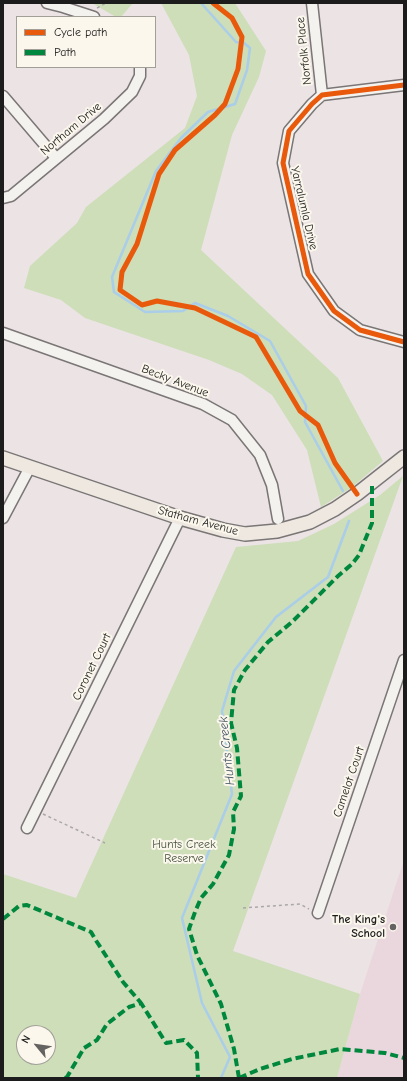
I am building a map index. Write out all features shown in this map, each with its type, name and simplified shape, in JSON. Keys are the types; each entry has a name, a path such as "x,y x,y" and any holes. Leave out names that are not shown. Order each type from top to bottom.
{"main road":[{"name":"Statham Avenue","path":"3,458 180,518 223,530 245,534 277,531 293,528 310,522 335,509 372,484 404,457"}],"street":[{"path":"47,3 91,16"},
{"name":"Norfolk Place","path":"312,3 322,95"},
{"name":"Northam Drive","path":"3,198 11,196 104,119 132,92 140,76 140,68"},
{"path":"322,95 404,85"},
{"name":"Yarralumla Drive","path":"322,95 288,131 283,163 308,274 334,311 360,330 404,342"},
{"path":"3,96 56,158"},
{"name":"Becky Avenue","path":"3,333 203,404 232,420 260,456 272,486 278,519"},
{"path":"3,518 30,467"},
{"name":"Coronet Court","path":"27,828 180,518"},
{"name":"Camelot Court","path":"318,913 404,660"}],"path":[{"path":"35,811 105,843"},
{"path":"243,908 300,904 318,913"}],"shaded area":[{"name":"The King's School","path":"404,860 404,1078 337,1078 360,994"}],"green space":[{"path":"92,3 133,3 122,16 114,16"},
{"path":"161,3 235,3 266,51 259,77 232,135 201,250 338,378 383,461 351,488 321,507 307,450 272,395 242,374 209,360 85,318 61,300 24,288 30,266 77,223 86,207 185,128 197,96 189,55"},
{"name":"Hunts Creek Reserve","path":"403,476 233,951 360,994 337,1078 3,1078 3,874 76,898 236,547 298,541 334,524 380,495"}],"waterway":[{"name":"Hunts Creek","path":"201,3 236,42 244,43 250,48 247,70 235,104 208,112 181,138 156,171 112,277 114,292 145,312 183,311 195,303 228,316 270,341 306,406 305,422 343,491"},
{"name":"Hunts Creek","path":"221,1078 230,1057 202,1003 182,918 232,794 222,711 234,671 276,617 328,577 349,521"}],"marked path":[{"path":"239,1078 234,1049 221,1004 197,955 189,929 201,898 213,884 229,855 234,829 233,812 241,796 237,748 231,723 234,690 245,670 268,642 292,622 352,564 359,555 372,523 372,484"},
{"path":"3,919 19,906 27,905 91,932 123,982 141,1003"},
{"path":"65,1078 84,1048 97,1040 107,1024 129,1007 141,1003 166,1043 184,1040 197,1053 198,1078"},
{"path":"239,1078 260,1069 292,1059 340,1049 385,1053 404,1058"}],"cycle path":[{"path":"213,3 232,18 242,37 238,69 225,104 215,115 175,150 159,174 137,244 122,272 120,290 142,305 157,301 195,308 256,337 300,411 318,425 335,463 357,494"},
{"path":"404,85 322,95 312,104 289,131 283,163 308,274 334,311 360,330 404,342"}],"place":[{"name":"The King's School","path":"393,927"}]}
